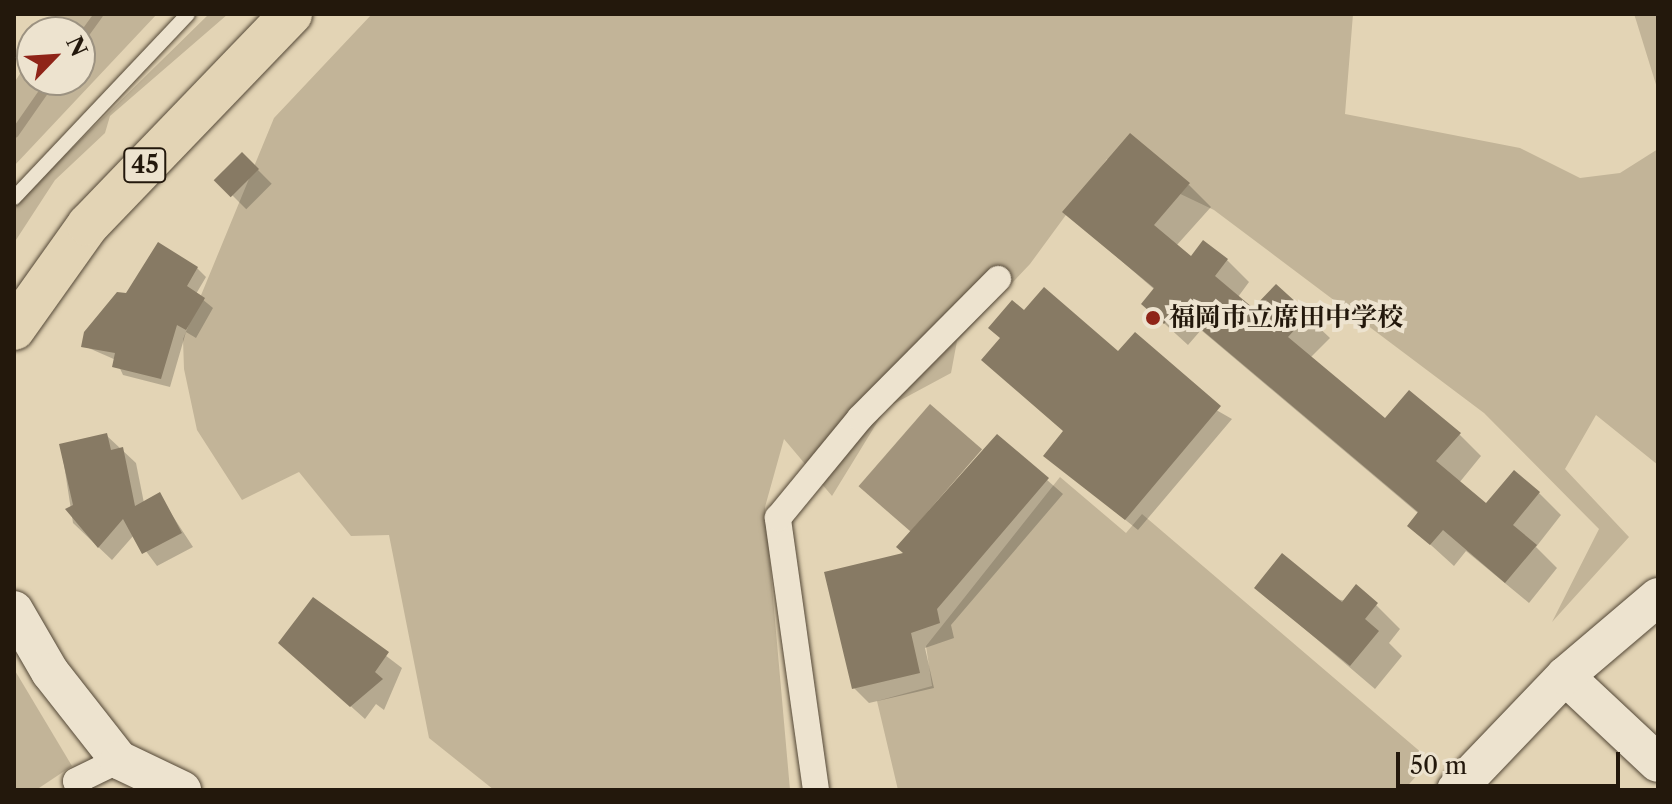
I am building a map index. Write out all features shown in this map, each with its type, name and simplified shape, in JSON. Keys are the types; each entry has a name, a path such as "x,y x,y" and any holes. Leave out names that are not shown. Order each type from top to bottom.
{"main road":[{"name":"45","path":"14,329 88,225 291,14"}],"street":[{"path":"816,790 778,518 860,418 998,279"},
{"path":"1456,790 1565,676 1658,597"},
{"path":"14,610 50,672 119,760 182,790"},
{"path":"1565,676 1658,763"},
{"path":"73,787 119,760"}],"lane":[{"path":"14,198 188,14"}],"shaded area":[{"path":"157,14 96,79 96,16 58,16"},
{"path":"209,14 228,14 110,116 105,133 55,180 14,243 14,205"},
{"path":"372,14 1353,14 1345,114 1520,148 1580,178 1620,173 1658,149 1658,465 1596,415 1565,469 1629,537 1552,622 1599,529 1484,413 1214,210 1107,159 1030,264 957,341 951,373 886,408 832,496 784,439 765,507 790,790 494,790 429,738 389,535 351,536 299,472 242,500 197,430 184,369 183,339 274,118"},
{"path":"1634,14 1658,14 1658,91 1636,20"},
{"path":"16,80 16,96 80,96 14,166"},
{"path":"930,404 982,449 911,532 858,486"},
{"path":"1060,477 1126,533 1142,514 1430,760 1404,790 898,790 877,701 932,686 926,646"},
{"path":"14,669 72,766 36,790 14,790"}],"building":[{"path":"1130,133 1190,183 1154,225 1191,256 1203,240 1228,259 1215,276 1253,308 1276,284 1309,314 1288,337 1385,418 1409,390 1461,433 1436,461 1486,503 1514,470 1540,492 1513,525 1537,545 1505,583 1443,530 1430,545 1407,526 1418,512 1177,309 1164,324 1141,304 1154,288 1062,212"},
{"path":"242,152 259,169 231,197 214,180"},
{"path":"158,242 198,267 187,286 205,298 186,330 177,325 161,379 112,367 115,353 81,347 84,332 117,292 126,293"},
{"path":"1044,287 1118,351 1135,332 1221,406 1125,520 1043,456 1063,431 981,360 1000,338 988,328 1012,300 1024,310"},
{"path":"107,433 111,450 123,447 135,506 160,492 182,533 142,554 123,519 98,548 65,509 73,505 59,444"},
{"path":"997,434 1049,478 937,609 940,623 911,633 920,673 852,689 824,572 903,553 896,547"},
{"path":"1282,553 1342,602 1356,584 1378,603 1365,619 1379,631 1350,666 1254,588"},
{"path":"313,597 389,652 375,672 383,679 350,707 278,643"}],"waterway":[{"path":"14,133 40,96"}],"place":[{"name":"福岡市立席田中学校","path":"1153,318"}]}
